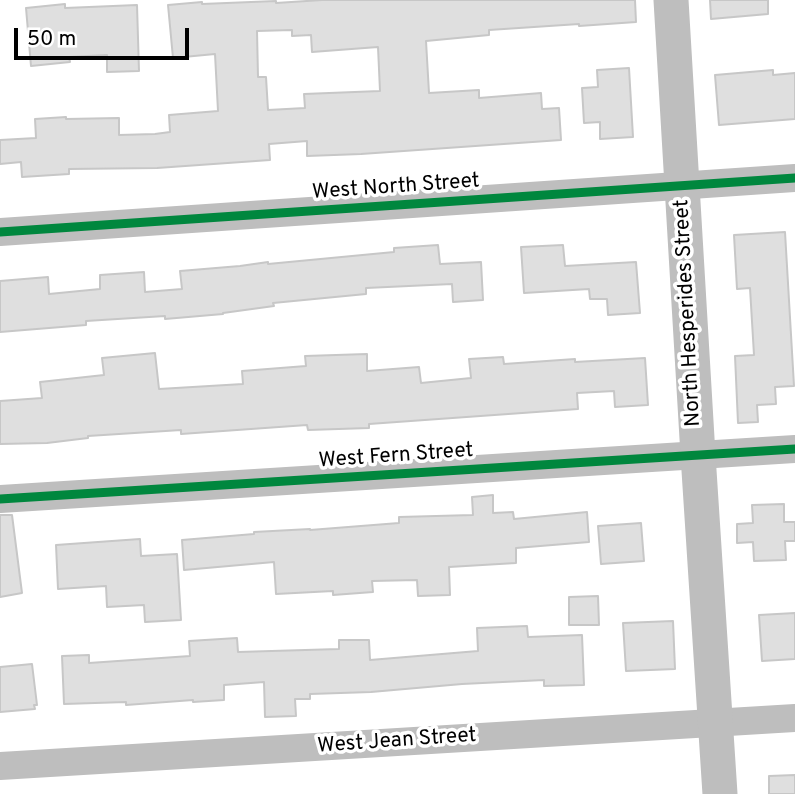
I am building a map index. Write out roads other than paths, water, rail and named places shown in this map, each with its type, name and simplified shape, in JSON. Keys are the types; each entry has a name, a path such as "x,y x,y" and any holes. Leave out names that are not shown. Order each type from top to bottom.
{"street":[{"name":"North Hesperides Street","path":"671,0 720,794"},
{"name":"West North Street","path":"0,232 795,178"},
{"name":"West Fern Street","path":"0,499 795,449"},
{"name":"West Jean Street","path":"0,766 795,718"}]}
